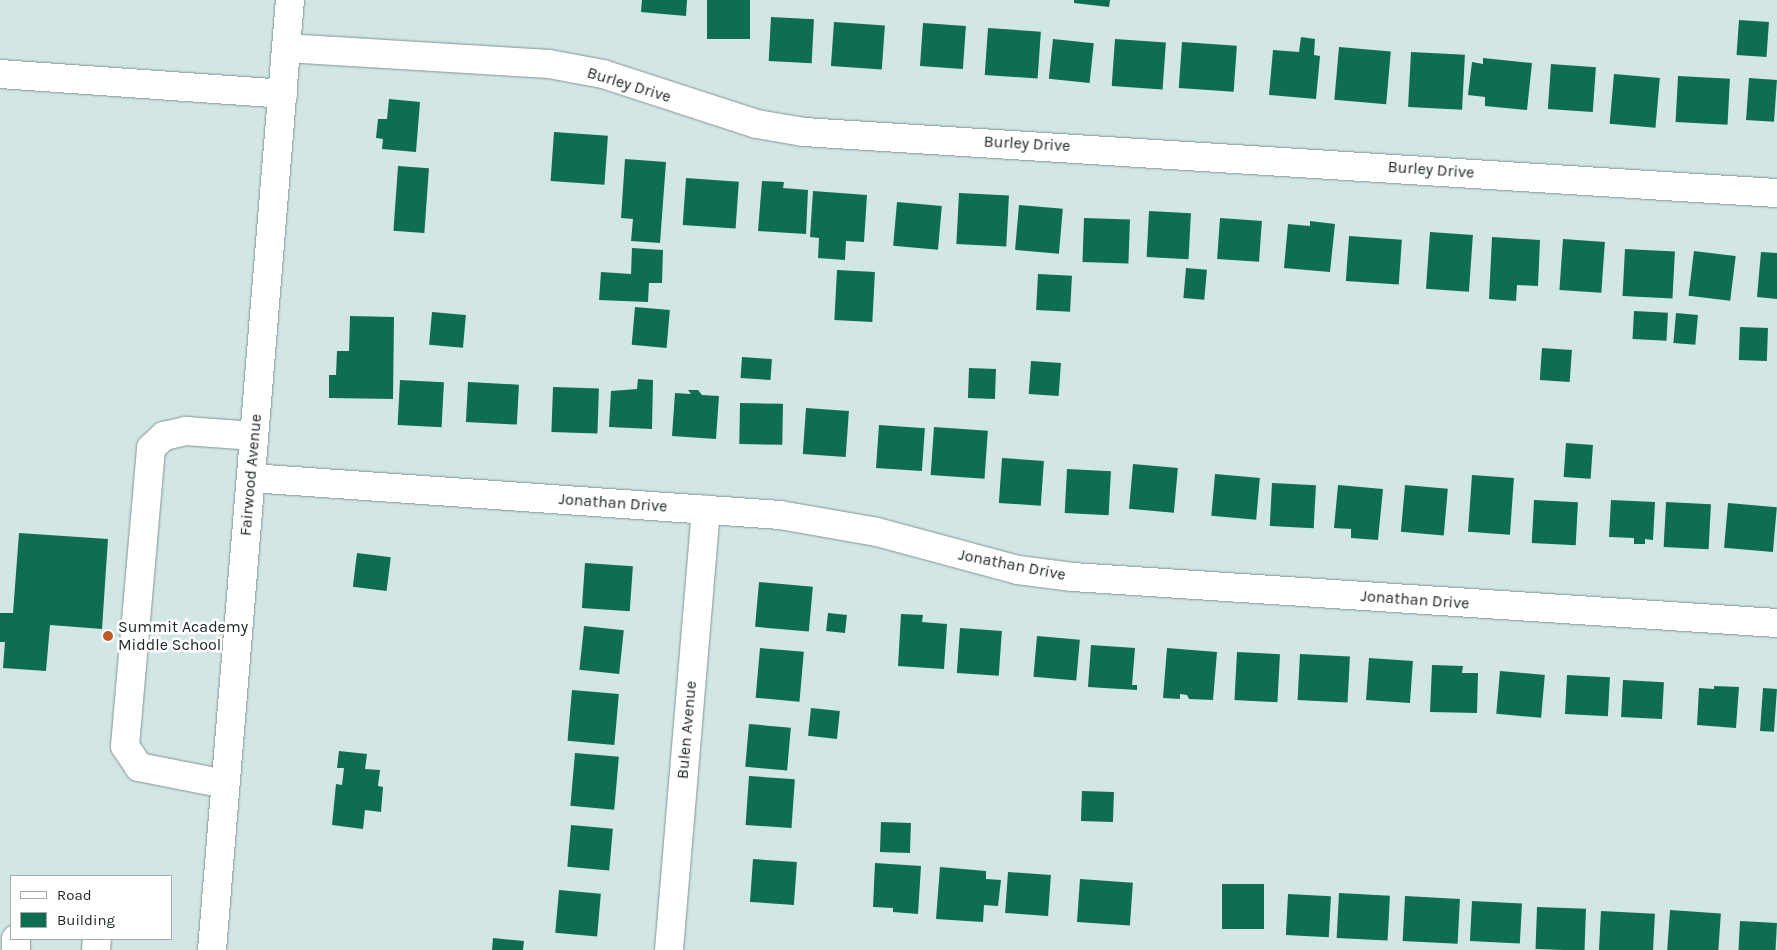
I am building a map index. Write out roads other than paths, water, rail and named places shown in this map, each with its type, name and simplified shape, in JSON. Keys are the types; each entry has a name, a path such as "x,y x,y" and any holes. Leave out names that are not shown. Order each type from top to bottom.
{"street":[{"name":"Fairwood Avenue","path":"212,950 290,0"},
{"name":"Burley Drive","path":"286,48 549,64 603,74 757,124 804,132 1777,193"},
{"path":"0,74 283,94"},
{"path":"225,784 139,767 125,746 151,448 164,436 186,431 254,436"},
{"name":"Jonathan Drive","path":"250,478 780,515 877,532 1018,570 1073,578 1777,623"},
{"name":"Bulen Avenue","path":"670,950 706,510"}],"place":[{"name":"Summit Academy Middle School","path":"108,636"}]}
